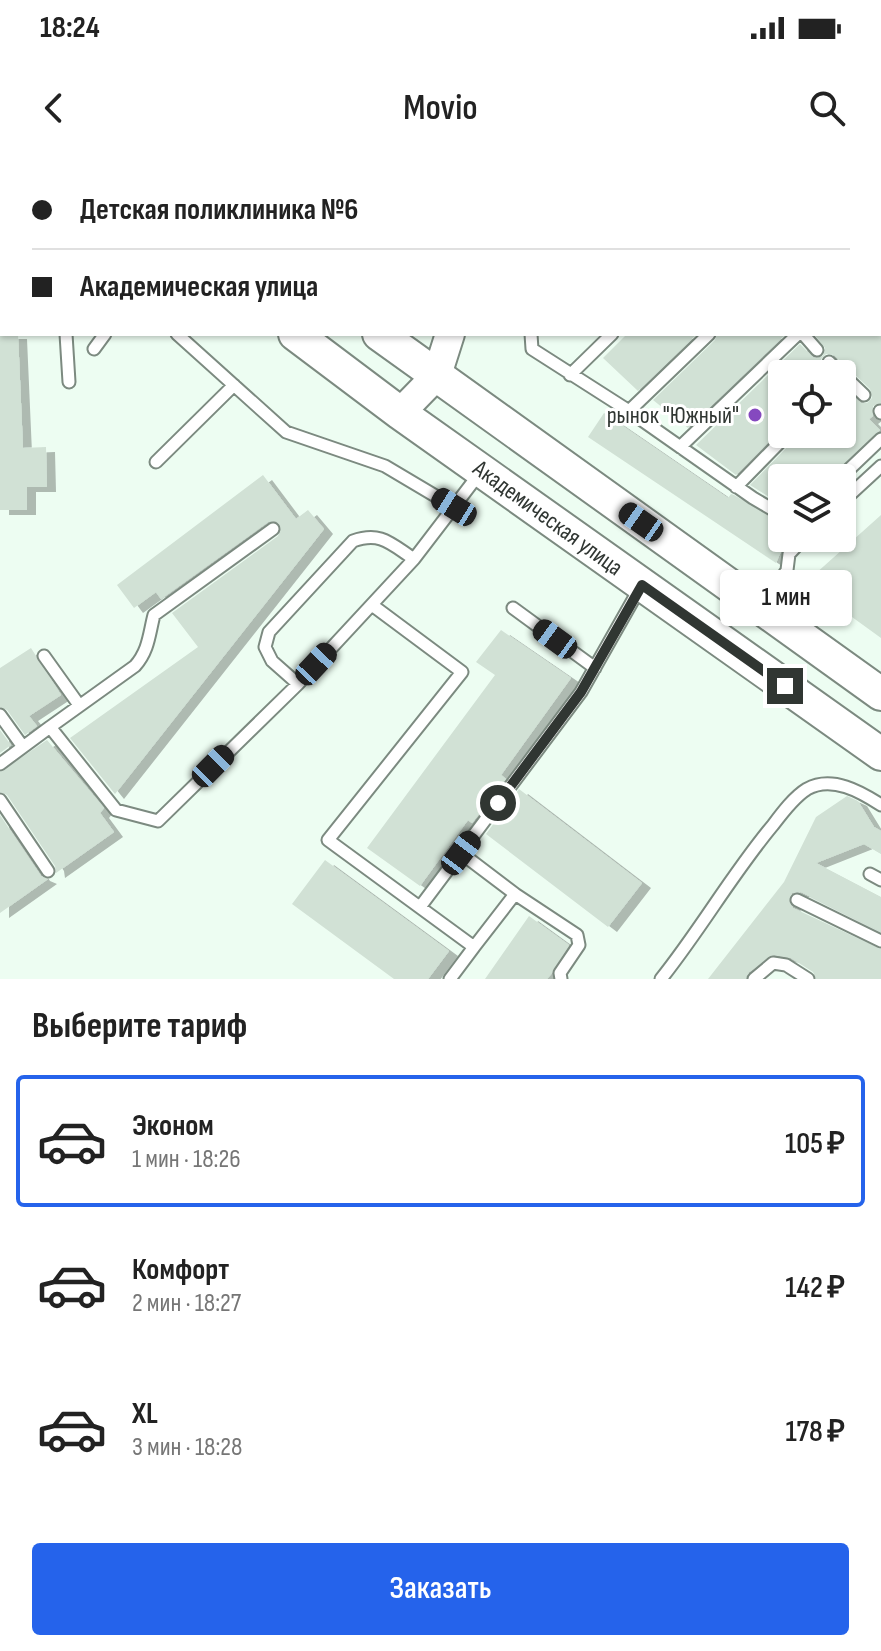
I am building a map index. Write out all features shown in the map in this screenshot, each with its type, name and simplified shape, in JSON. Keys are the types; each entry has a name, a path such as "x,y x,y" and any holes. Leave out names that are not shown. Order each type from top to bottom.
{"main road":[{"name":"Академическая улица","path":"298,336 400,413 881,754"},
{"path":"389,336 437,375 881,694"},
{"path":"482,471 521,435"}],"street":[{"path":"400,413 437,375 449,336"}],"lane":[{"path":"66,336 69,382"},
{"path":"94,349 104,336"},
{"path":"179,336 286,432 385,466 454,507"},
{"path":"531,336 532,349 768,506"},
{"path":"570,375 610,336"},
{"path":"629,411 707,336"},
{"path":"680,447 799,336"},
{"path":"803,336 817,350"},
{"path":"156,462 234,385"},
{"path":"856,388 864,395"},
{"path":"855,464 881,439"},
{"path":"736,487 774,448"},
{"path":"856,489 881,466"},
{"path":"50,727 116,810 158,821 298,684 372,605 414,559 482,471"},
{"path":"0,764 135,666 149,643 154,615 273,529"},
{"path":"298,684 272,661 265,647 269,632 353,541 367,536 381,538 414,559"},
{"path":"762,608 787,570 791,552"},
{"path":"420,907 581,692 642,585"},
{"path":"372,605 462,672 328,840 474,947"},
{"path":"513,608 595,668"},
{"path":"44,656 79,705"},
{"path":"0,715 23,747"},
{"path":"661,979 688,945 740,864 787,807 808,788 833,784 858,791 881,805"},
{"path":"0,800 48,871"},
{"path":"461,853 577,935 579,945 560,973 561,979"},
{"path":"450,979 515,894"},
{"path":"797,900 881,941"},
{"path":"754,979 773,963 786,965 808,979"}],"building":[{"path":"0,336 18,336 23,448 46,447 47,487 27,487 27,510 0,510"},
{"name":"рынок \"Южный\"","path":"625,336 695,336 638,391 603,358"},
{"name":"рынок \"Южный\"","path":"716,336 784,336 688,428 653,400"},
{"name":"рынок \"Южный\"","path":"816,336 881,336 881,403 873,406 873,416 869,419 880,430 843,464 771,464 786,448 856,448 856,399 867,403 872,398 870,389 856,376 856,360 839,360 826,354 821,360 784,360 800,344 814,358 823,356 825,348"},
{"name":"рынок \"Южный\"","path":"768,375 768,442 736,475 696,445"},
{"name":"рынок \"Южный\"","path":"604,413 728,498 734,495 768,515 768,552 781,552 776,563 588,437"},
{"name":"рынок \"Южный\"","path":"768,467 768,496 750,485"},
{"path":"263,475 296,519 308,510 324,529 115,794 70,738 198,647 172,613 278,536 281,527 276,521 268,522 161,599 156,592 134,608 117,585"},
{"path":"881,515 881,638 805,583 840,552 856,552 856,537"},
{"path":"501,630 571,678 501,775 506,779 472,823 468,820 420,886 367,848 495,675 476,662"},
{"path":"31,648 61,695 29,716 37,726 25,735 7,710 0,707 0,668"},
{"path":"0,730 11,745 0,753"},
{"path":"47,740 104,808 100,813 114,832 56,873 55,866 7,795 0,792 0,772"},
{"path":"519,789 642,883 608,927 486,834"},
{"path":"847,796 858,801 874,827 881,831 881,854 864,844 816,863 881,897 881,932 801,892 792,893 789,901 793,908 881,949 881,979 816,979 813,972 791,958 774,955 749,972 746,979 708,979 784,882 816,817"},
{"path":"0,815 41,876 48,879 0,913"},
{"path":"325,860 449,951 428,979 394,979 292,904"},
{"path":"529,916 569,945 552,973 547,979 485,979"}],"place":[{"name":"рынок \"Южный\"","path":"755,415"}],"route":[{"path":"498,803 581,692 642,585 785,686"}]}
